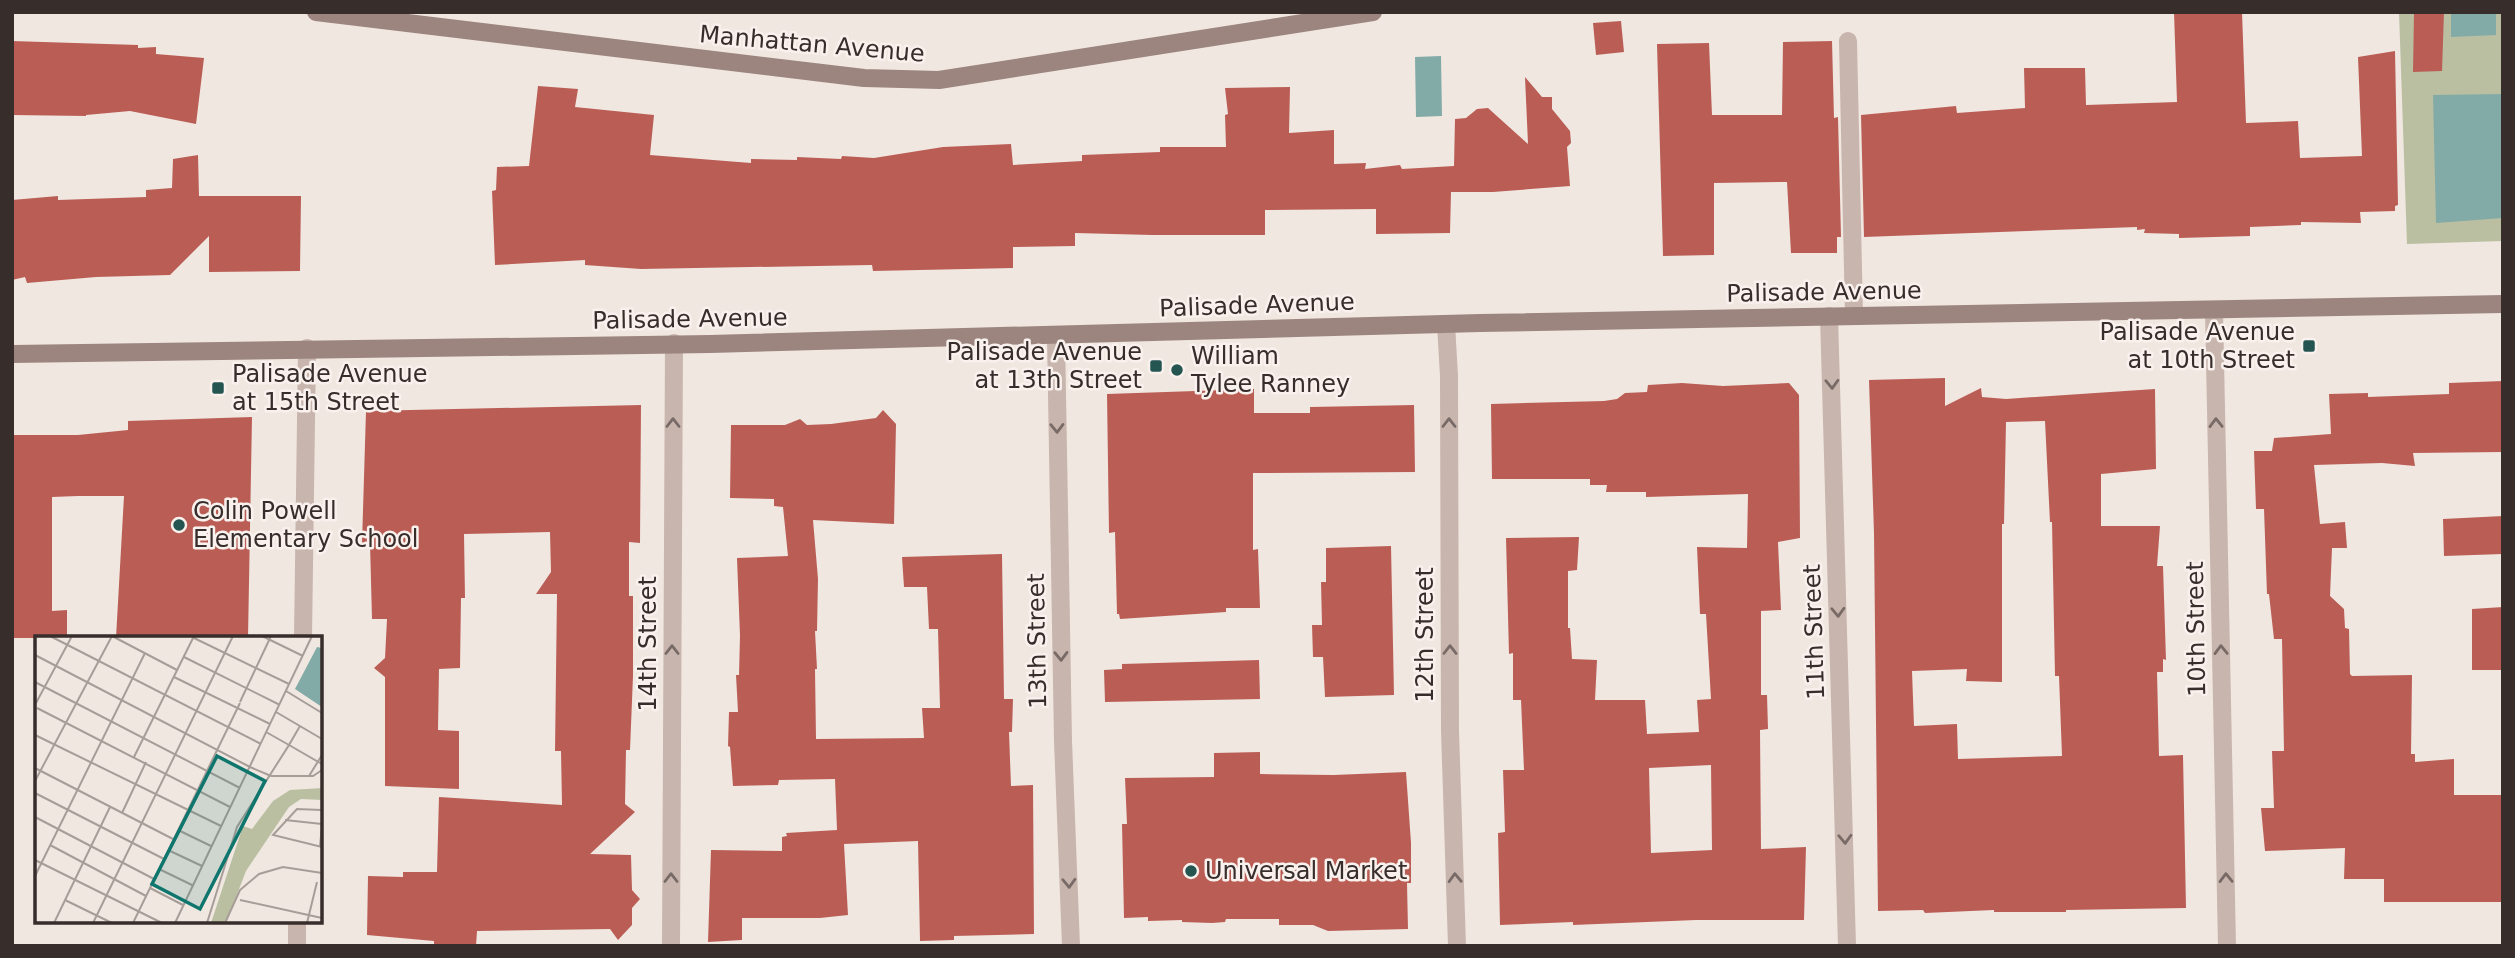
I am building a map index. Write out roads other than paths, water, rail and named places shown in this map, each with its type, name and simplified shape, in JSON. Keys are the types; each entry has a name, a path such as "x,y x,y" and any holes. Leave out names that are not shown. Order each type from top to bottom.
{"main road":[{"name":"Manhattan Avenue","path":"316,12 864,78 939,80 1095,58 1373,12"},
{"name":"Palisade Avenue","path":"12,354 674,343 1446,324 2503,304"}],"street":[{"path":"1848,41 1854,316"},
{"name":"10th Street","path":"2214,311 2227,946"},
{"name":"11th Street","path":"1829,316 1847,946"},
{"name":"12th Street","path":"1446,324 1449,389 1450,731 1457,946"},
{"name":"13th Street","path":"1056,335 1063,728 1071,946"},
{"name":"14th Street","path":"671,946 674,343"},
{"path":"303,636 307,348"},
{"path":"297,923 297,946"}],"water":[{"path":"2451,12 2496,12 2496,35 2451,37"},
{"path":"1441,56 1442,116 1416,117 1415,57"},
{"path":"2503,94 2503,218 2436,223 2433,95"}],"place":[{"name":"Palisade Avenue at 10th Street","path":"2309,346"},
{"name":"Palisade Avenue at 13th Street","path":"1156,366"},
{"name":"William Tylee Ranney","path":"1177,370"},
{"name":"Palisade Avenue at 15th Street","path":"218,388"},
{"name":"Colin Powell Elementary School","path":"179,525"},
{"name":"Universal Market","path":"1191,871"}]}
